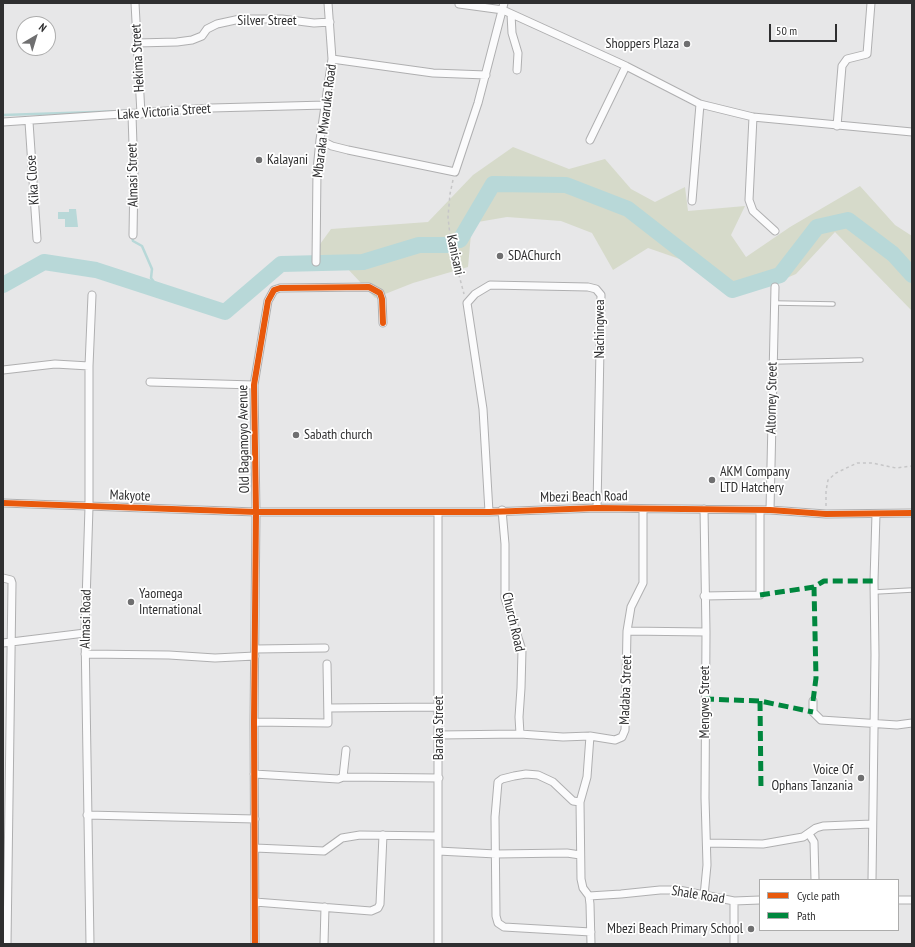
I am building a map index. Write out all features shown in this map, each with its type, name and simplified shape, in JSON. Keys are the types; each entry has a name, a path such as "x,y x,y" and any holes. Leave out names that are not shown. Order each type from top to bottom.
{"street":[{"name":"Hekima Street","path":"135,3 141,114"},
{"name":"Mbaraka Mwaruka Road","path":"316,262 317,170 332,59 328,3"},
{"path":"838,126 842,66 847,59 868,54 872,3"},
{"path":"459,4 503,6 511,14 626,66 700,104 753,117 779,118 838,126 912,132"},
{"path":"320,140 332,146 348,150 455,172 486,75 503,6"},
{"path":"511,14 512,33 518,53 517,70"},
{"name":"Silver Street","path":"137,43 192,40 202,36 208,29 217,24 240,19 282,19 314,23 330,22"},
{"path":"332,59 433,73 486,75"},
{"path":"590,140 626,66"},
{"path":"692,201 700,104"},
{"name":"Lake Victoria Street","path":"3,122 29,122 211,108 326,105"},
{"name":"Almasi Street","path":"132,115 134,235"},
{"path":"753,117 749,200 753,211 775,231"},
{"name":"Kika Close","path":"29,122 37,239"},
{"name":"Nachingwea","path":"467,304 475,294 490,285 588,287 599,292 601,299 597,508"},
{"name":"Old Bagamoyo Avenue","path":"255,944 254,722 256,652 256,512 254,385 268,301 274,290 287,288 369,287 380,293 382,299 383,323"},
{"name":"Altorney Street","path":"770,510 774,287"},
{"name":"Almasi Road","path":"90,944 86,815 85,633 89,507 89,366 92,295"},
{"path":"467,304 483,409 489,512"},
{"path":"3,370 55,364 89,366"},
{"path":"150,382 254,385"},
{"name":"Makyote","path":"3,503 256,512"},
{"name":"Mbezi Beach Road","path":"256,512 489,512 502,510 643,508 770,510 826,514 912,513"},
{"name":"Madaba Street","path":"439,735 520,734 563,737 590,736 615,740 624,734 627,631 631,607 643,583 643,508"},
{"name":"Mengwe Street","path":"704,509 704,596 706,632 704,699 707,842 707,865 704,896"},
{"name":"Church Road","path":"502,510 505,544 504,598 522,650 519,717 520,734"},
{"path":"704,596 760,595 760,510"},
{"name":"Baraka Street","path":"438,512 438,944"},
{"path":"872,879 876,514"},
{"path":"3,578 11,580 12,583 7,944"},
{"path":"627,631 706,632"},
{"path":"3,642 11,643 85,633"},
{"path":"85,654 169,654 214,658 256,652 325,648"},
{"path":"254,722 326,724 328,721 327,664"},
{"path":"814,701 813,712 821,720 897,725 912,723"},
{"path":"328,708 439,706"},
{"path":"590,736 587,777 580,802 580,855 581,879 583,888 589,896 591,944"},
{"path":"343,777 346,750"},
{"path":"254,774 338,779 343,777 439,778"},
{"path":"580,802 573,801 553,782 542,776 526,774 502,779 497,784 496,916 498,923 504,927 591,932"},
{"path":"86,815 255,818"},
{"path":"707,842 763,844 803,837 816,828 824,826 872,824"},
{"path":"809,834 814,842 815,879"},
{"path":"255,902 371,911 378,908 380,904 383,835"},
{"path":"255,848 324,851 342,838 383,835 438,836"},
{"path":"438,851 496,854 567,853 580,855"},
{"name":"Shale Road","path":"589,896 660,890 679,890 734,901 759,900"},
{"path":"899,900 912,900"},
{"path":"734,901 734,944"},
{"path":"324,944 325,907"}],"lane":[{"path":"774,303 833,304"},
{"path":"773,362 861,360"},
{"path":"874,592 912,590"}],"path":[{"path":"826,514 826,491 828,480 836,473 861,463 872,463 896,468 912,466"}],"green space":[{"path":"513,147 569,169 605,159 631,189 655,202 685,187 688,211 745,206 731,235 746,257 790,227 860,186 895,225 912,236 912,311 835,232 796,274 763,288 734,294 697,265 648,248 613,270 592,233 561,221 507,217 472,223 468,267 413,283 375,298 346,267 302,269 331,229 428,222 473,175"}],"water":[{"path":"69,209 76,209 78,227 65,227 65,219 58,219 58,212 69,212"}],"waterway":[{"path":"3,115 126,111"},
{"path":"460,240 493,184 566,185 628,209 732,290 780,275 817,227 848,220 893,254 912,275"},
{"path":"132,237 133,241 142,246 152,269 151,278 162,293"},
{"path":"3,285 44,262 96,270 225,312 281,264 363,262 419,245 451,245"}],"marked path":[{"path":"760,595 814,587 824,581 874,581"},
{"path":"813,701 816,678 814,587"},
{"path":"704,699 760,701 813,712"},
{"path":"760,701 761,791"}],"cycle path":[{"path":"255,944 254,722 256,512 254,385 268,301 274,290 280,288 369,287 380,293 382,299 383,323"},
{"path":"3,503 256,512 489,512 597,508 770,510 826,514 912,513"}],"place":[{"name":"Shoppers Plaza","path":"687,44"},
{"name":"Kalayani","path":"259,160"},
{"name":"SDAChurch","path":"500,256"},
{"name":"Sabath church","path":"296,435"},
{"name":"AKM Company LTD Hatchery","path":"712,480"},
{"name":"Yaomega International","path":"131,602"},
{"name":"Voice Of Ophans Tanzania","path":"861,778"},
{"name":"Mbezi Beach Primary School","path":"751,929"}]}
